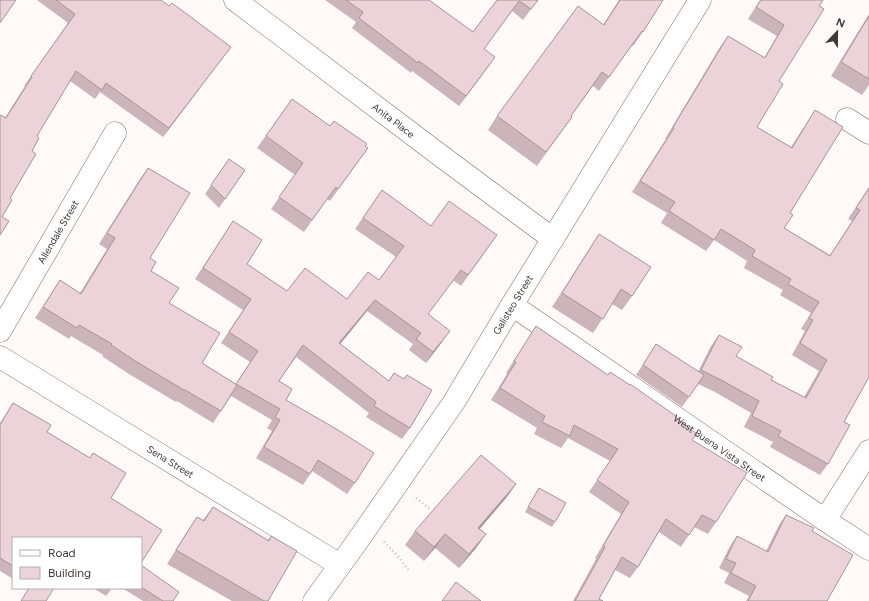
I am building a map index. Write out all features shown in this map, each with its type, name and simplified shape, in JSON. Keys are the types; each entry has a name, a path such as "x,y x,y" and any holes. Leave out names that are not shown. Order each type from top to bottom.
{"street":[{"name":"Anita Place","path":"235,0 553,239"},
{"name":"Galisteo Street","path":"314,601 454,402 700,0"},
{"path":"846,119 869,133"},
{"name":"Allendale Street","path":"0,331 115,133"},
{"name":"West Buena Vista Street","path":"512,305 869,549"},
{"name":"Sena Street","path":"0,358 340,565"},
{"path":"825,520 869,451"}],"path":[{"path":"414,496 430,510"},
{"path":"383,540 410,572"}],"building":[{"path":"0,0 16,0 0,23"},
{"path":"56,0 161,0 169,6 172,3 231,47 169,128 106,83 102,90 76,71 37,136 39,138 32,151 36,154 10,198 12,200 2,217 9,221 0,235 0,115 6,118 32,77 31,76 75,14"},
{"path":"346,0 429,0 473,32 497,0 538,0 531,9 519,1 484,49 495,57 466,96 419,61 418,63 359,18 363,12"},
{"path":"620,0 663,0 643,32 642,31 609,77 602,72 571,116 572,117 546,152 497,116 578,6 604,25"},
{"path":"761,0 823,0 819,6 824,9 779,81 783,84 757,127 792,148 815,110 843,127 790,213 793,215 784,228 830,256 860,210 856,208 869,188 869,377 844,422 850,425 828,464 778,436 781,431 752,416 759,401 701,370 719,335 742,347 736,356 773,377 771,380 806,398 827,360 800,343 813,320 809,318 819,302 788,284 791,279 752,256 755,250 721,229 714,240 669,211 675,202 640,181 674,128 673,127 728,36 765,58 784,25 756,7"},
{"path":"869,16 869,79 841,62"},
{"path":"292,99 330,126 334,121 367,144 365,146 368,148 338,189 336,187 312,220 279,197 303,163 266,136"},
{"path":"229,159 245,170 225,199 211,185"},
{"path":"148,168 190,193 150,258 156,262 151,271 179,288 169,303 220,333 202,363 237,385 221,411 137,362 111,345 112,344 79,325 77,328 43,307 60,280 81,294 115,238 107,233"},
{"path":"382,190 431,226 449,201 497,235 468,275 461,270 428,314 450,331 433,352 416,339 421,333 375,300 339,343 389,381 394,373 404,379 407,375 432,390 410,428 374,406 376,402 303,345 279,381 292,389 286,400 374,453 355,483 318,460 310,474 264,447 280,420 275,417 280,409 236,384 258,351 229,332 251,299 203,268 233,221 262,240 247,264 287,291 305,268 347,299 368,272 379,280 404,246 363,218"},
{"path":"599,234 651,267 632,296 621,289 603,319 562,293"},
{"path":"536,326 608,375 610,372 630,384 676,416 675,417 697,434 692,440 747,473 716,522 702,515 689,535 666,519 638,567 622,557 599,599 603,601 575,601 605,547 603,546 629,502 597,480 618,449 574,425 570,436 542,422 545,416 500,388 516,362 514,361"},
{"path":"656,344 704,375 689,397 643,365"},
{"path":"13,403 51,425 47,432 90,458 93,453 126,473 111,498 162,530 142,561 142,537 12,537 12,565 0,558 0,425"},
{"path":"481,455 516,484 478,528 486,534 469,554 445,534 434,547 415,531"},
{"path":"539,488 566,503 555,522 528,507"},
{"path":"213,507 269,541 271,536 297,551 268,601 264,601 176,550 197,517 204,521"},
{"path":"786,515 814,528 812,531 853,555 827,601 748,601 756,586 731,573 736,563 726,559 737,536 768,552"},
{"path":"142,566 179,592 173,601 163,601 142,588"},
{"path":"456,582 481,601 442,601"},
{"path":"28,589 53,589 46,601 21,601"}]}
